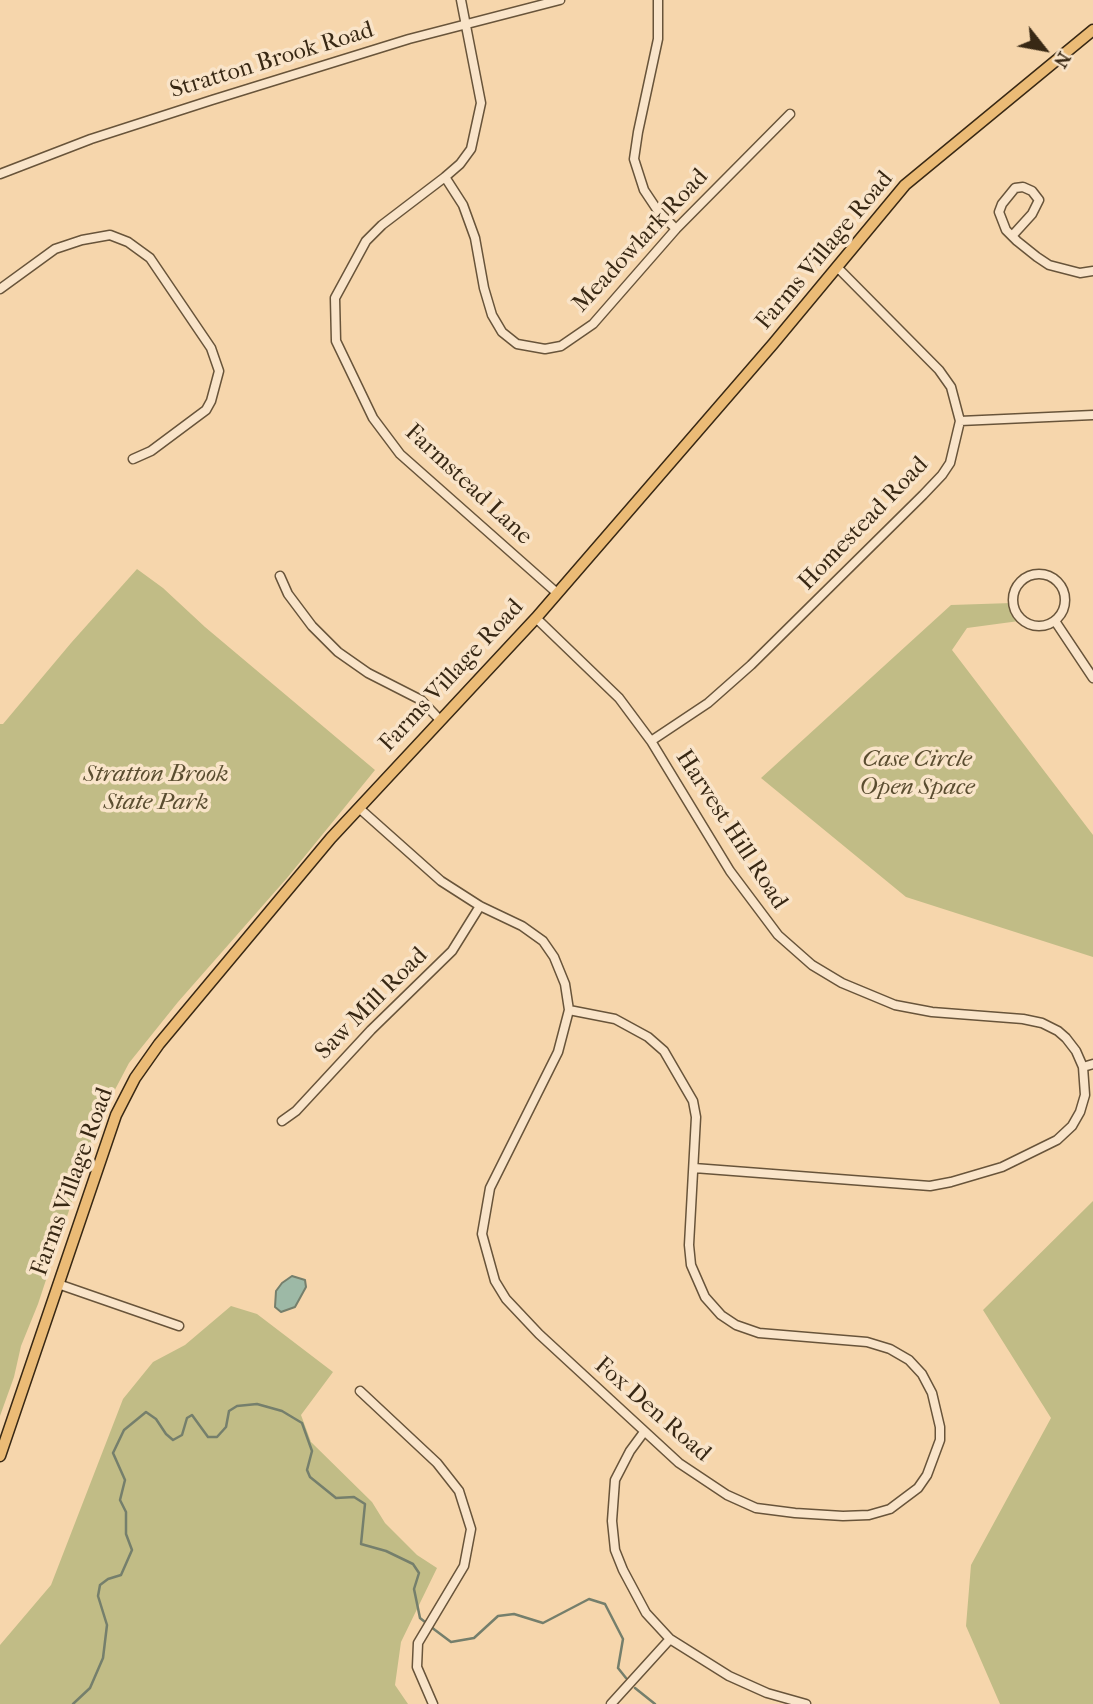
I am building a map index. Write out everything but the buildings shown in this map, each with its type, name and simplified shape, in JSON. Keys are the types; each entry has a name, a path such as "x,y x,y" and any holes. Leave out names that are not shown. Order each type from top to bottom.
{"main road":[{"name":"Farms Village Road","path":"0,1456 116,1115 135,1078 166,1035 359,808 536,618 838,268 905,185 1093,30"}],"street":[{"name":"Farmstead Lane","path":"461,0 468,23 481,103 471,149 460,164 382,225 366,241 335,298 336,341 373,418 400,454 557,593"},
{"name":"Stratton Brook Road","path":"0,174 149,120 409,39 560,0"},
{"path":"658,0 658,40 634,159 644,190 658,211 676,229"},
{"name":"Meadowlark Road","path":"445,177 463,205 475,238 492,315 502,332 517,344 545,349 561,346 593,324 676,229 790,114"},
{"path":"1012,236 1032,214 1038,200 1032,191 1023,187 1008,194 999,212 1001,221 1012,236 1049,265 1080,273 1093,271"},
{"path":"0,289 55,249 82,240 110,235 128,242 150,258 211,348 219,371 206,410 151,451 133,459"},
{"name":"Homestead Road","path":"651,741 708,703 751,665 942,475 950,463 960,421 951,387 939,370 838,268"},
{"path":"960,421 1093,415"},
{"path":"1043,575 1051,577 1063,590 1065,607 1055,621 1040,626 1024,622 1018,616 1013,600 1015,591 1026,578 1043,575"},
{"path":"280,576 288,594 312,626 338,652 368,673 421,700 440,720"},
{"name":"Harvest Hill Road","path":"536,618 607,684 651,741 730,872 778,935 812,965 842,983 895,1005 932,1012 1023,1018 1042,1023 1066,1038 1083,1067"},
{"path":"1055,621 1093,678"},
{"name":"Fox Den Road","path":"359,808 441,881 522,926 542,941 554,957 565,984 569,1010 558,1052 490,1188 482,1234 495,1281 506,1298 538,1334 644,1432 678,1463 703,1480 755,1508 843,1516 869,1515 890,1509 918,1488 927,1475 940,1440 940,1427 932,1393 922,1374 909,1360 890,1349 867,1342 759,1333 736,1325 721,1315 705,1297 691,1265 689,1245 696,1117 693,1101 664,1051 648,1037 615,1019 569,1010"},
{"name":"Saw Mill Road","path":"282,1121 296,1111 371,1030 452,951 480,905"},
{"path":"694,1168 891,1184 930,1186 951,1182 1002,1167 1057,1140 1072,1126 1080,1112 1084,1096 1083,1067 1093,1064"},
{"path":"58,1284 179,1326"},
{"path":"360,1391 437,1463 459,1491 467,1508 471,1529 464,1566 418,1643 417,1667 433,1704"},
{"path":"644,1432 630,1451 615,1480 612,1508 613,1539 623,1570 646,1613 670,1639 699,1659 747,1686 806,1704"},
{"path":"611,1704 670,1639"}],"green space":[{"name":"Stratton Brook State Park","path":"137,569 163,588 205,627 375,770 129,1063 99,1120 38,1304 21,1346 14,1377 0,1416 0,724 3,724"},
{"name":"Case Circle Open Space","path":"1012,603 1013,613 1019,621 967,628 952,650 1093,835 1093,957 906,897 761,778 951,605"},
{"path":"1093,1201 1093,1704 1000,1704 966,1626 971,1565 1051,1418 983,1310"},
{"path":"231,1306 257,1314 333,1372 301,1415 311,1442 372,1502 385,1523 417,1555 437,1568 401,1642 395,1685 408,1704 0,1704 0,1645 51,1585 123,1399 153,1362 185,1345"}],"shaded area":[{"path":"292,1276 305,1280 306,1287 295,1307 281,1312 275,1307 276,1291"}],"waterway":[{"path":"73,1704 90,1688 103,1658 107,1625 98,1596 100,1585 121,1575 132,1550 126,1534 126,1512 120,1500 125,1480 113,1453 124,1430 146,1412 156,1419 173,1440 182,1435 187,1418 192,1415 208,1437 217,1437 226,1427 229,1411 237,1406 257,1404 282,1411 302,1423 312,1451 307,1470 310,1477 336,1498 354,1497 365,1504 361,1544 386,1551 413,1564 419,1573 414,1589 420,1618 451,1642 474,1638 498,1616 514,1614 543,1623 589,1599 605,1604 623,1639 618,1668 626,1678"},
{"path":"635,1688 655,1704"}]}
